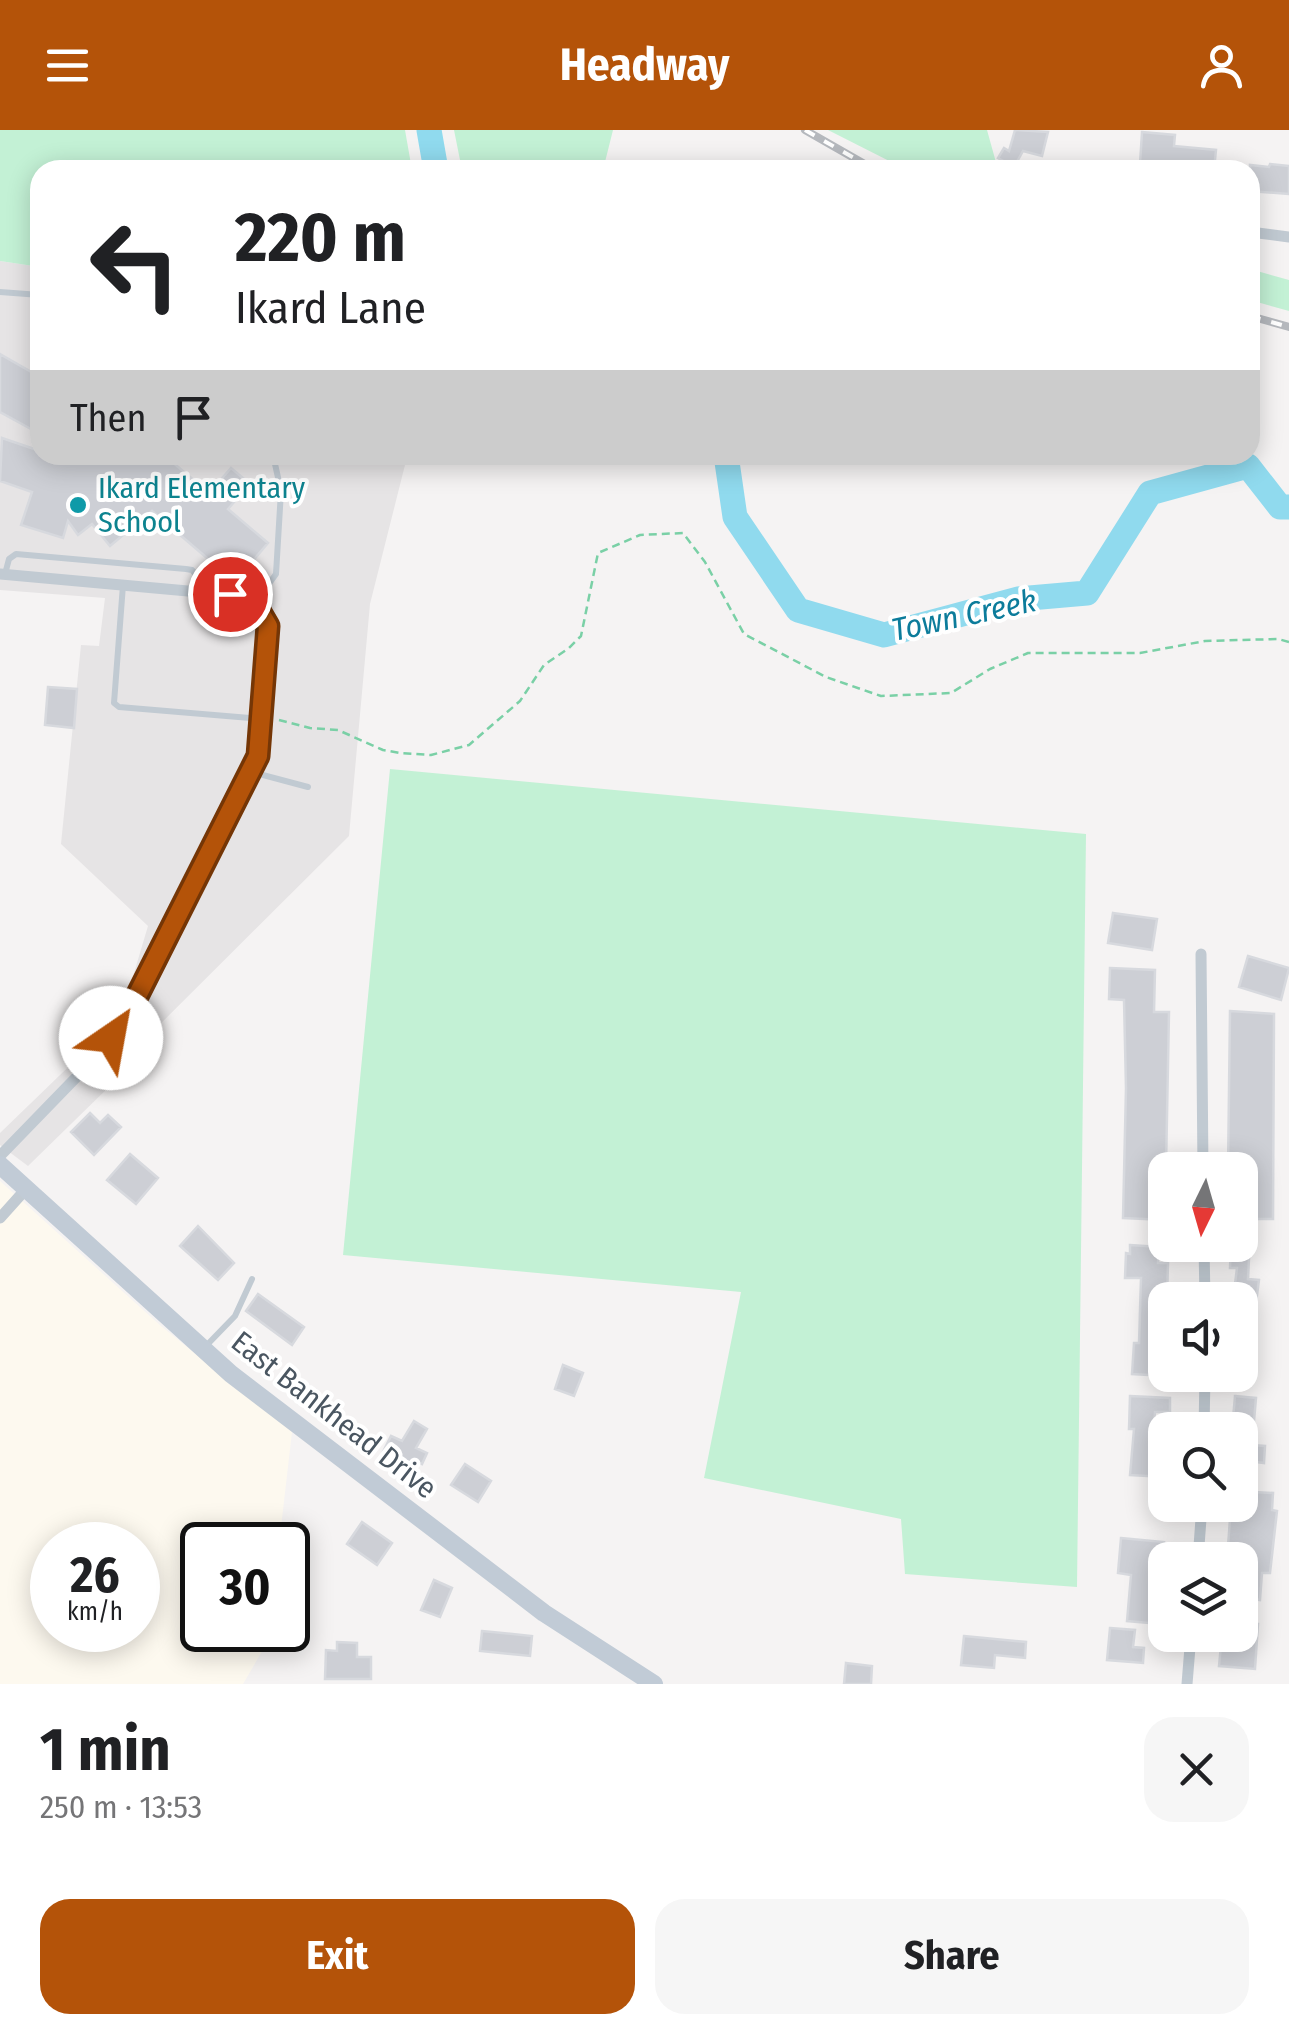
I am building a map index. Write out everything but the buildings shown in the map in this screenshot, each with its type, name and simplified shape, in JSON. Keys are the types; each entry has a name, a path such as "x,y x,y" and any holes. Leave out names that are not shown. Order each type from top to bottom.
{"street":[{"path":"1260,233 1289,236"},
{"path":"0,1156 93,1060 133,1004 252,772 261,745 270,638 268,626 254,602 243,596 2,575"},
{"path":"1200,954 1203,1152"},
{"name":"East Bankhead Drive","path":"0,1164 204,1350 544,1613 654,1684"},
{"path":"0,1218 26,1189"},
{"path":"1187,1684 1190,1652"}],"lane":[{"path":"0,292 30,294"},
{"path":"254,602 276,574 281,490 276,465"},
{"path":"2,575 9,559 16,554 192,570 198,577 198,592"},
{"path":"123,585 114,703 119,707 263,719"},
{"path":"252,772 308,786"},
{"path":"204,1350 235,1316 252,1279"}],"path":[{"path":"263,719 338,730 383,750 400,753 432,755 469,745 520,700 544,664 581,636 598,553 640,534 683,533 744,634 826,677 881,696 951,693 990,669 1028,654 1140,653 1205,641 1289,642"}],"shaded area":[{"path":"0,261 30,266 30,465 405,465 370,604 349,836 109,1075 115,1081 28,1166 0,1145 0,1133 90,1046 128,993 148,926 61,844 81,645 99,646 105,598 0,590"},
{"path":"0,1181 161,1326 292,1432 282,1522 180,1522 180,1652 262,1652 243,1684 0,1684"}],"green space":[{"path":"0,130 405,130 410,160 30,160 30,266 0,261"},
{"path":"454,130 613,130 606,160 460,160"},
{"path":"828,130 987,130 995,160 887,160"},
{"path":"1260,272 1289,280 1289,311 1260,303"},
{"path":"390,769 1086,834 1077,1587 905,1574 901,1519 704,1478 741,1292 343,1255"}],"waterway":[{"name":"Town Creek","path":"429,130 434,160"},
{"name":"Town Creek","path":"727,465 735,517 798,610 884,635 1018,599 1087,593 1150,493 1248,466 1280,507 1289,507"}],"railway":[{"path":"805,130 858,160"},
{"path":"1260,319 1289,327"}],"place":[{"name":"Ikard Elementary School","path":"78,505"}],"route":[{"path":"111,1038 133,1004 254,767 261,745 268,626 254,602 230,594"}]}
